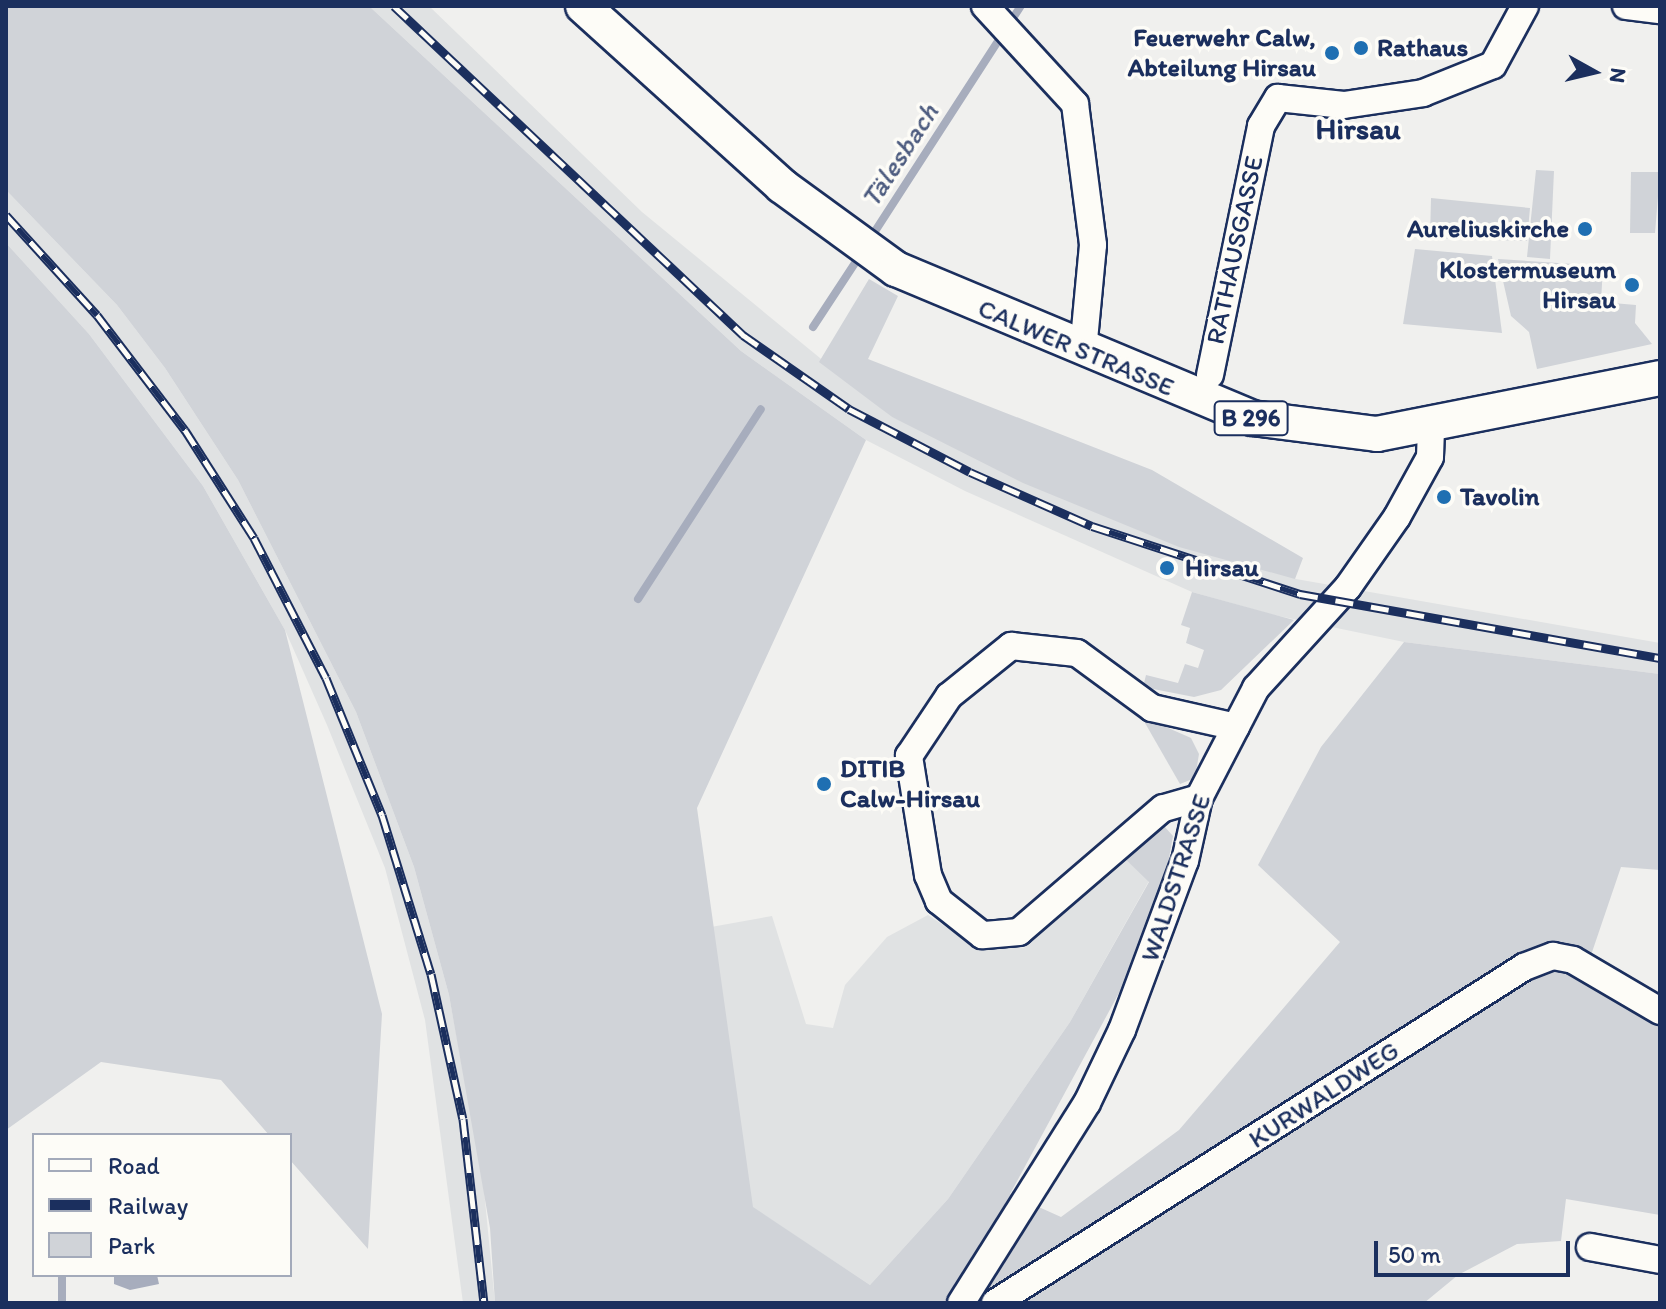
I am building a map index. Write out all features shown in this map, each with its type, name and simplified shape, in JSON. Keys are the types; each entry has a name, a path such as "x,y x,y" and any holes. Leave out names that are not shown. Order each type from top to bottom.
{"main road":[{"name":"CALWER STRASSE","path":"583,6 837,229 896,269 1083,351 1252,418 1338,434 1431,429 1660,378"}],"street":[{"name":"RATHAUSGASSE","path":"1210,375 1261,126 1278,98 1344,105 1423,93 1493,65 1525,6"},
{"path":"1626,6 1660,10"},
{"path":"988,9 1021,39 1075,104 1089,168 1093,245 1083,351"},
{"name":"WALDSTRASSE","path":"961,1303 1087,1103 1122,1030 1185,861 1199,798 1256,688 1348,587 1397,517 1430,457 1431,429"},
{"path":"1199,798 1163,808 1019,932 982,935 939,901 928,875 909,756 949,696 1011,646 1077,653 1152,708 1236,727"},
{"name":"KURWALDWEG","path":"995,1303 1524,967 1553,956 1573,960 1660,1011"},
{"path":"1590,1247 1660,1260"}],"shaded area":[{"path":"369,6 429,6 642,212 892,417 1296,579 1660,643 1660,674 1404,642 1274,615 1192,592 965,491 866,440 741,351"},
{"path":"6,190 117,305 165,368 238,480 356,712 414,867 449,995 483,1180 495,1303 463,1303 425,1020 385,868 327,725 285,630 203,486 89,334 6,243"},
{"path":"1120,854 1149,881 1070,1022 948,1199 870,1285 752,1207 711,927 772,916 806,1024 833,1028 845,985 887,937 928,915 970,943 1024,948"}],"green space":[{"path":"6,6 369,6 741,351 866,440 697,808 753,1207 870,1285 948,1199 1070,1022 1149,882 1120,854 1164,826 1173,836 1167,869 1126,980 1010,1194 1061,1217 1179,1130 1340,942 1258,865 1321,747 1404,642 1660,674 1660,870 1621,867 1589,961 1660,1004 1660,1215 1566,1199 1561,1241 1517,1244 1458,1275 1424,1303 495,1303 490,1228 449,995 414,867 356,712 238,480 165,368 117,305 6,190"},
{"path":"1536,170 1554,171 1550,259 1527,257"},
{"path":"1631,172 1660,172 1655,233 1630,233"},
{"path":"1431,198 1530,208 1527,241 1430,238"},
{"path":"6,243 89,334 203,486 285,630 382,1014 368,1249 292,1162 292,1133 267,1133 221,1080 101,1062 6,1130"},
{"path":"1415,249 1492,256 1502,333 1403,324"},
{"path":"1498,259 1603,266 1601,302 1636,305 1635,323 1652,344 1537,369 1529,332 1511,316"},
{"path":"869,279 898,296 868,359 1152,470 1303,558 1295,579 1179,547 1023,483 892,417 819,362"},
{"path":"1192,592 1294,620 1221,690 1194,697 1143,687 1146,675 1178,683 1185,664 1198,668 1204,650 1186,643 1190,628 1181,625"},
{"path":"1141,716 1191,738 1199,754 1195,778 1180,784"}],"water":[{"path":"114,1277 157,1277 159,1284 130,1290 114,1284"}],"waterway":[{"name":"Tälesbach","path":"870,239 1021,6"},
{"name":"Tälesbach","path":"813,327 861,254"},
{"name":"Tälesbach","path":"638,599 761,409"},
{"name":"Tälesbach","path":"62,1277 62,1303"}],"railway":[{"path":"394,6 743,335 849,409 970,472 1092,526 1300,594 1660,658"},
{"path":"6,215 97,315 185,430 254,538 326,678 382,815 431,974 463,1119 484,1303"}],"place":[{"name":"Rathaus","path":"1361,48"},
{"name":"Feuerwehr Calw, Abteilung Hirsau","path":"1332,53"},
{"name":"Aureliuskirche","path":"1585,229"},
{"name":"Klostermuseum Hirsau","path":"1632,285"},
{"name":"Tavolin","path":"1444,497"},
{"name":"Hirsau","path":"1167,568"},
{"name":"DITIB Calw-Hirsau","path":"824,784"}],"district":[{"name":"Hirsau","path":"1358,129"}]}
